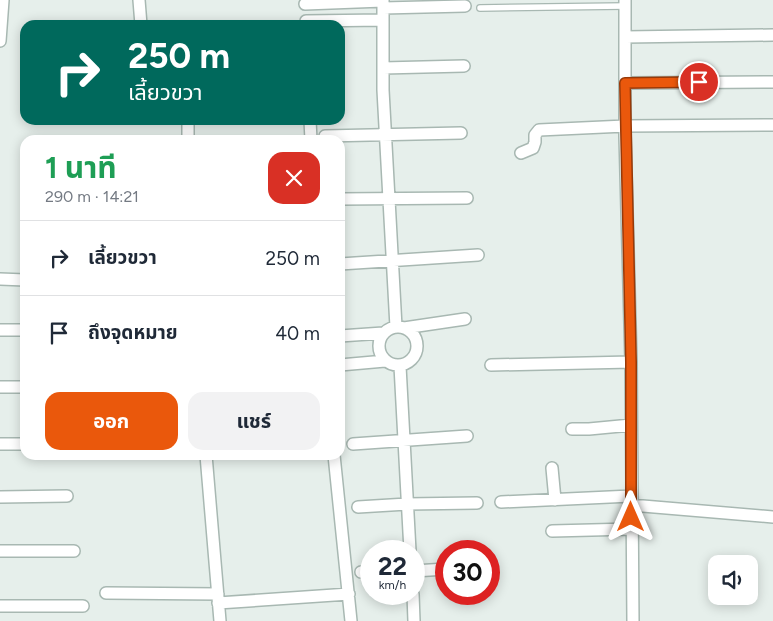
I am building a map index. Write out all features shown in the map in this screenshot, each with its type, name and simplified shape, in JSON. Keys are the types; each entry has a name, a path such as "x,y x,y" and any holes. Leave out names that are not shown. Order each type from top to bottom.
{"street":[{"path":"0,41 3,0"},
{"path":"139,0 141,20"},
{"path":"306,20 305,2 465,6"},
{"path":"383,3 383,68 389,197 400,327"},
{"path":"625,3 625,126 631,362 633,621"},
{"path":"345,21 383,20"},
{"path":"625,37 773,35"},
{"path":"383,68 464,66"},
{"path":"625,83 773,82"},
{"path":"521,153 532,148 535,142 535,134 539,130 625,126 773,125"},
{"path":"345,136 461,133"},
{"path":"345,199 389,197 467,198"},
{"path":"345,264 478,255"},
{"path":"0,280 20,280"},
{"path":"400,327 411,332 416,337 418,345 413,359 407,364 400,366 392,365 385,361 378,348 379,340 389,329 400,327 465,319"},
{"path":"0,330 20,330"},
{"path":"345,336 383,334"},
{"path":"345,365 385,361"},
{"path":"491,365 631,362"},
{"path":"400,366 410,540"},
{"path":"0,387 20,387"},
{"path":"572,429 631,424"},
{"path":"353,444 467,436"},
{"path":"0,444 20,444"},
{"path":"206,460 220,621"},
{"path":"335,460 351,621"},
{"path":"552,468 556,500"},
{"path":"0,497 67,496"},
{"path":"501,502 556,500 631,501 773,517"},
{"path":"358,507 477,503"},
{"path":"552,531 631,529"},
{"path":"0,551 74,550"},
{"path":"106,593 218,598 349,594"},
{"path":"413,605 414,621"},
{"path":"0,606 83,606"}],"lane":[{"path":"480,8 625,3"}],"route":[{"path":"631,517 631,362 625,83 699,82"}]}
